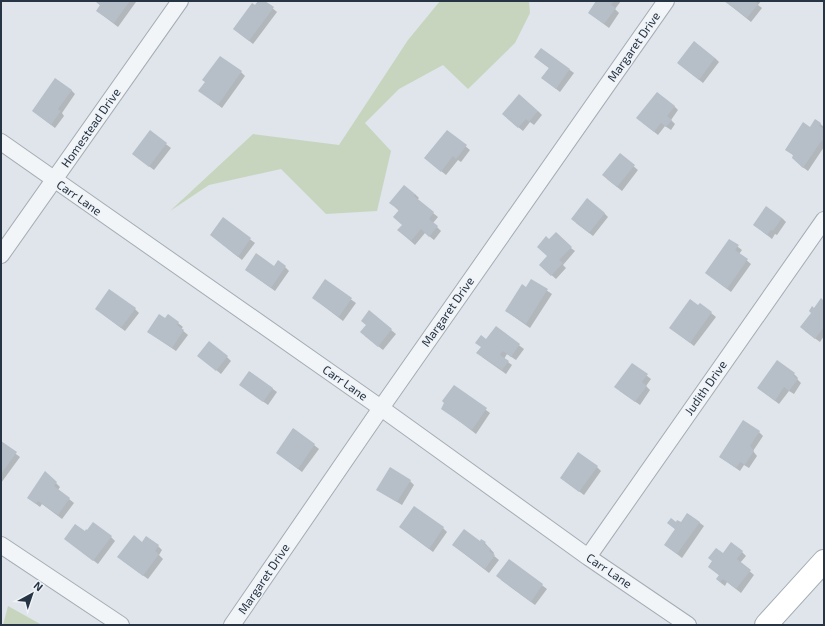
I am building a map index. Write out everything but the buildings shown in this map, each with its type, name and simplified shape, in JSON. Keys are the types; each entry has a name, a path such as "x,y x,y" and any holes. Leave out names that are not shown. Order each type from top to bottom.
{"street":[{"name":"Homestead Drive","path":"1,255 180,1"},
{"name":"Margaret Drive","path":"232,625 381,408 666,1"},
{"name":"Carr Lane","path":"1,142 381,408 588,557 688,625"},
{"name":"Judith Drive","path":"588,557 824,220"},
{"path":"1,545 121,625"},
{"path":"766,625 824,560"}],"green space":[{"path":"440,1 529,1 530,13 515,43 468,89 443,65 399,89 365,123 391,151 377,211 326,214 281,169 209,185 170,211 253,134 339,145 408,40"},
{"path":"8,606 42,625 3,625"}]}
